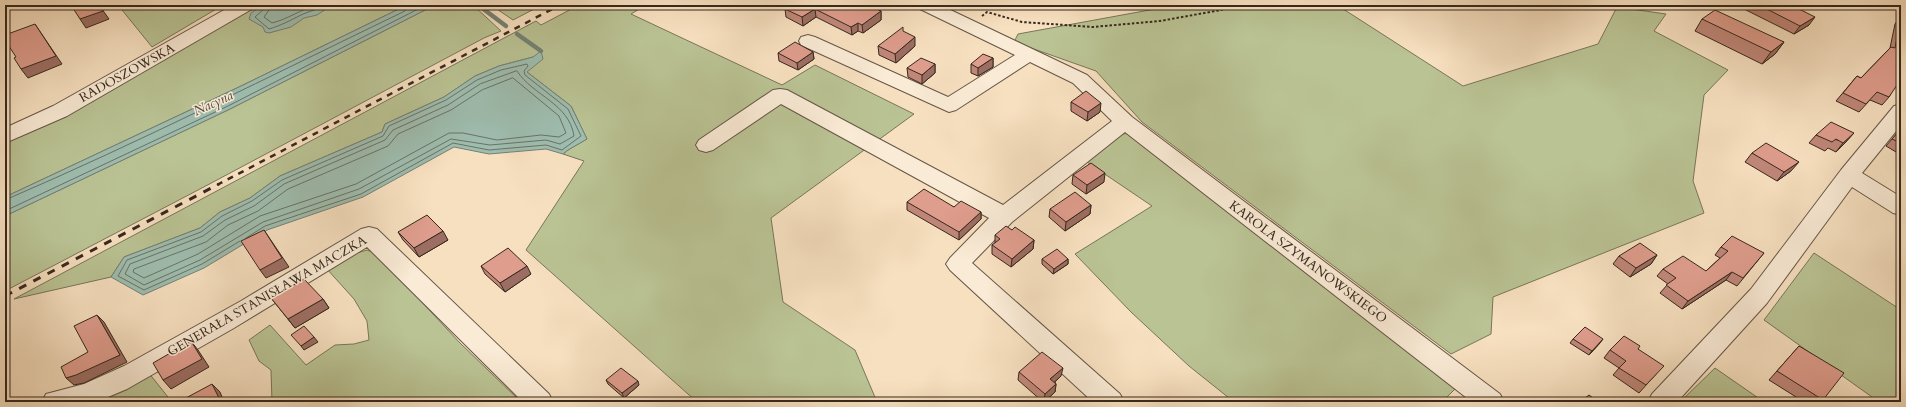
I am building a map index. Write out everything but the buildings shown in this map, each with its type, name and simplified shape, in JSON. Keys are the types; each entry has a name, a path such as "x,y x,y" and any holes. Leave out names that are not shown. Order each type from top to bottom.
{"street":[{"name":"RADOSZOWSKA","path":"5,136 60,111 246,5"},
{"name":"KAROLA SZYMANOWSKIEGO","path":"926,5 1080,79 1125,122 1491,402"},
{"path":"808,41 949,105 1028,55"},
{"path":"706,145 780,95 1004,216"},
{"path":"1661,402 1759,296 1848,176 1901,111"},
{"path":"1111,402 958,264 1004,216 1125,122"},
{"path":"1848,176 1901,207"},
{"name":"GENERAŁA STANISŁAWA MACZKA","path":"55,402 73,400 124,378 226,321 369,235 540,402"}],"path":[{"path":"970,26 987,12 1022,22 1093,27 1160,21 1221,10 1232,5"}],"green space":[{"path":"118,5 223,5 152,47"},
{"path":"257,5 407,5 239,87 5,197 5,141 93,100"},
{"path":"435,5 473,5 501,31 484,38 5,291 5,216 230,109"},
{"path":"491,5 542,5 513,20"},
{"path":"579,5 646,5 631,14 782,85 815,65 914,114 877,141 780,98 867,148 771,218 783,302 855,350 877,402 697,402 526,250 584,161 563,154 587,139 571,106 527,72 533,57 499,66 475,76 444,97 385,124 382,132 280,176 250,198 220,212 200,228 124,257 111,277 14,299 536,21 541,25"},
{"path":"1177,5 1337,5 1463,86 1598,44 1617,7 1666,14 1654,31 1728,70 1704,95 1693,181 1704,213 1493,297 1491,334 1451,354 1142,122 1096,71 1014,42 1018,34"},
{"path":"1128,133 1455,389 1442,402 1234,402 1189,366 1131,312 1075,254 1152,206 1084,160 1115,136"},
{"path":"367,250 377,254 460,343 521,402 272,402 271,370 259,361 249,340 270,325 306,365 335,345 354,344 369,340 367,321 354,299 326,268 343,257"},
{"path":"1814,253 1901,310 1901,402 1879,402 1764,320"},
{"path":"1715,368 1764,402 1680,402"},
{"path":"148,372 172,402 83,402"}],"water":[{"path":"263,5 330,5 317,15 304,18 291,27 269,33 265,32 263,27 249,19 251,13"},
{"name":"Nacyna","path":"407,5 435,5 230,109 5,216 5,197 239,87"},
{"path":"541,51 543,59 527,72 571,106 587,139 563,154 546,149 489,154 454,147 363,197 267,230 204,268 143,295 111,277 124,257 200,228 220,212 250,198 280,176 382,132 385,124 444,97 475,76 499,66 533,57"}],"waterway":[{"path":"478,5 506,26"},
{"path":"517,34 541,51"}],"railway":[{"path":"217,185 560,5"},
{"path":"5,296 219,184"}]}
